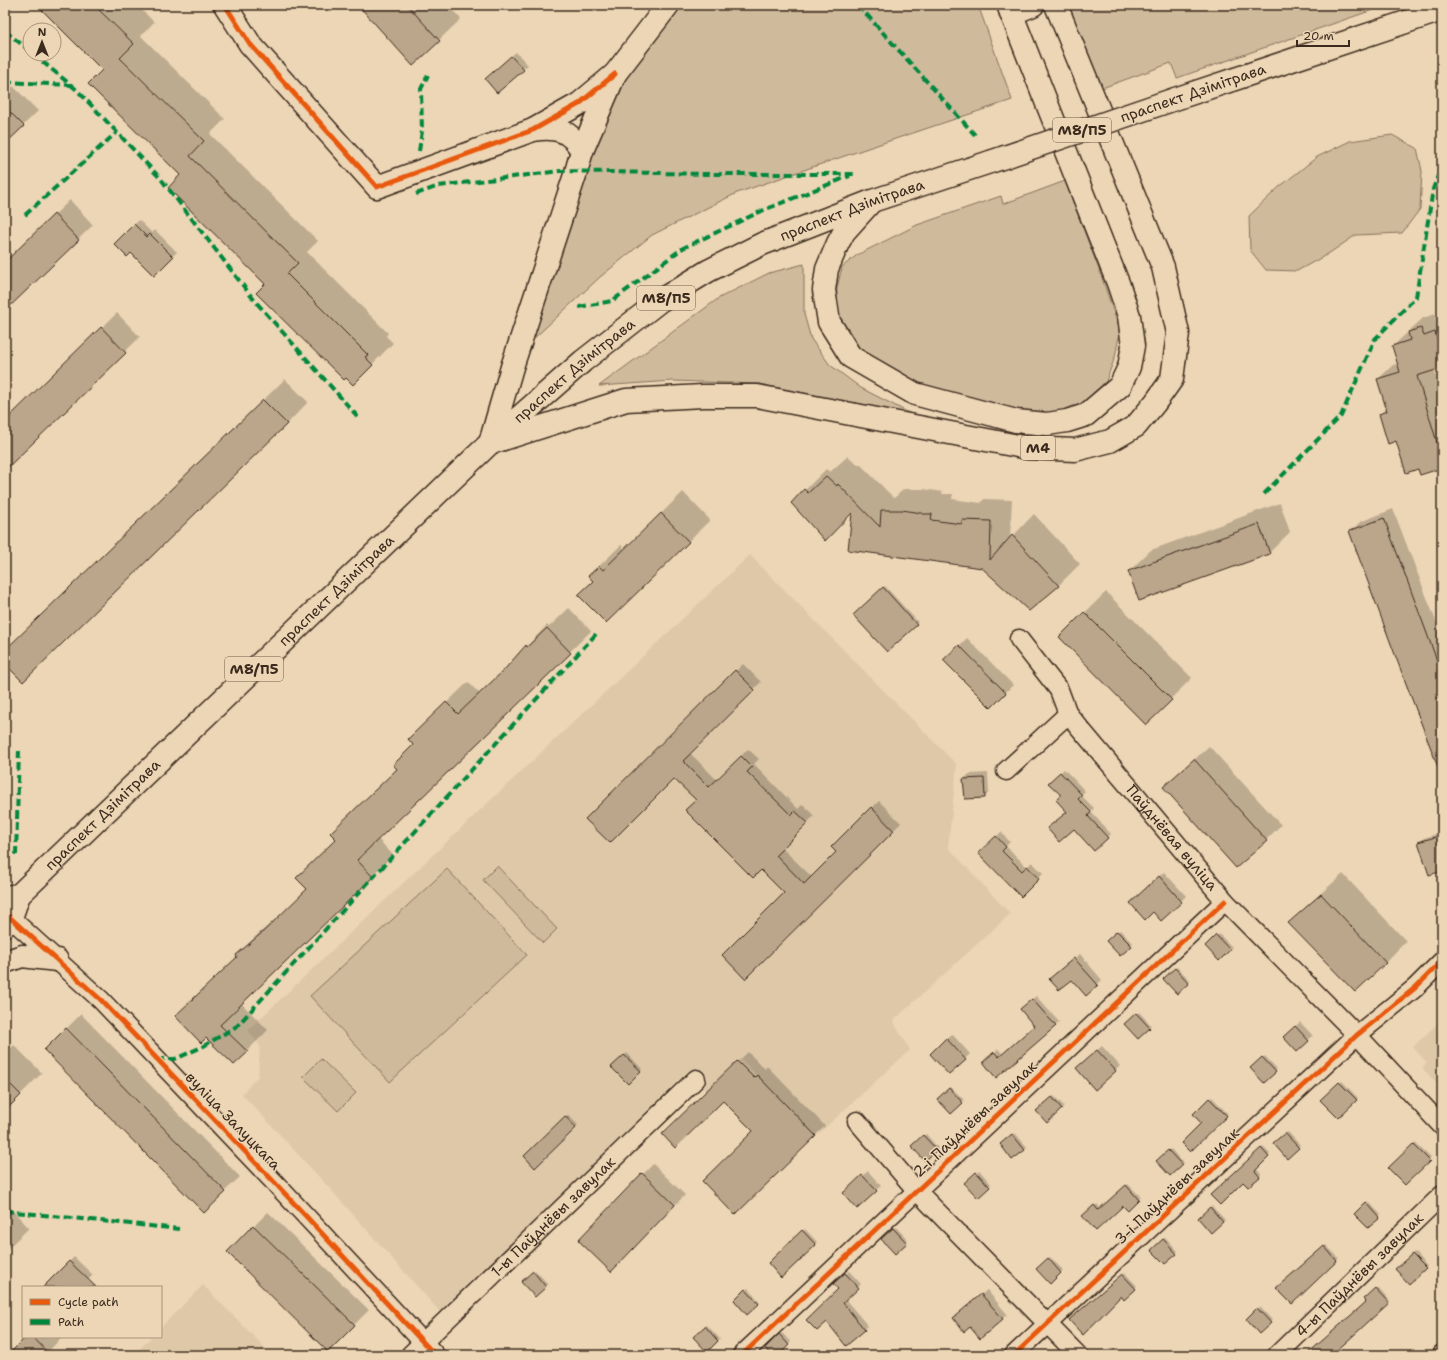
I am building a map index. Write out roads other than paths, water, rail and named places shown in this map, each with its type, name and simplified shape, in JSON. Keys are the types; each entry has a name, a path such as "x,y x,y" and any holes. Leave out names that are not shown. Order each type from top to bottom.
{"main road":[{"path":"225,5 250,44 377,186 533,130 579,104 615,74 668,5"},
{"path":"1009,9 1033,5"},
{"name":"М4","path":"490,444 626,400 703,396 757,396 1028,448 1075,450 1110,441 1136,426 1172,379 1178,333 1163,267 1056,5"},
{"name":"М4","path":"872,201 844,232 838,243 827,269 824,290 829,322 851,357 915,394 1016,421 1047,424 1067,421 1086,415 1120,386 1129,367 1133,346 1129,316 1118,283 1009,9"},
{"name":"праспект Дзімітрава","path":"12,896 490,444 583,361 661,300 708,271 762,244 872,201 1442,10"},
{"path":"490,444 512,367 582,151 615,74"},
{"path":"533,130 546,128 564,132 578,143 582,151"},
{"path":"7,919 12,896"},
{"path":"5,962 22,956 57,960"}],"street":[{"name":"Паўднёвая вуліца","path":"1019,639 1059,690 1068,714 1225,901 1357,1035 1442,1126"},
{"path":"1006,771 1068,714"},
{"name":"2-і Паўднёвы завулак","path":"742,1355 1225,901"},
{"name":"вуліца Залуцкага","path":"7,919 57,960 116,1016 275,1183 429,1349"},
{"name":"3-і Паўднёвы завулак","path":"1014,1355 1357,1035 1415,988 1442,961"},
{"name":"1-ы Паўднёвы завулак","path":"410,1355 429,1349 696,1079"},
{"path":"856,1121 916,1190 1078,1355"},
{"name":"4-ы Паўднёвы завулак","path":"1277,1355 1442,1194"}]}
